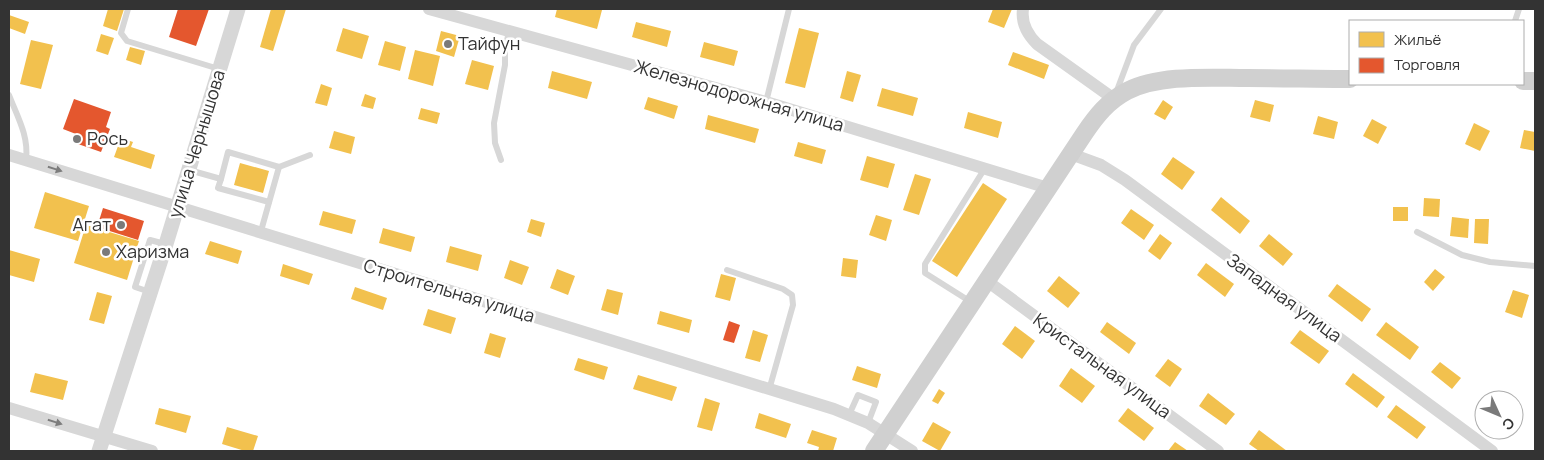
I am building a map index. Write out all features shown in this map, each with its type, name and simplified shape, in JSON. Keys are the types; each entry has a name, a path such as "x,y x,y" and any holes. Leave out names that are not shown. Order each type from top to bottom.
{"main road":[{"path":"874,451 1096,117 1114,99 1128,90 1145,84 1176,80 1220,78 1349,79"}],"street":[{"name":"улица Чернышова","path":"101,444 178,208 238,9"},
{"name":"Железнодорожная улица","path":"429,9 766,102 1048,188"},
{"path":"1023,9 1023,24 1029,36 1037,44 1114,99"},
{"name":"Строительная улица","path":"9,154 849,415 886,433 912,451"},
{"name":"Западная улица","path":"1071,154 1101,166 1125,180 1492,451"},
{"name":"Кристальная улица","path":"987,281 1218,451"},
{"path":"9,408 101,444 152,451"}],"lane":[{"path":"128,9 121,33 127,41 220,70"},
{"path":"766,102 789,9"},
{"path":"1114,99 1134,45 1161,9"},
{"path":"501,160 495,143 494,123 505,65 505,50 509,31"},
{"path":"9,95 25,135 26,159"},
{"path":"269,202 218,188 228,152 280,167 310,156"},
{"path":"261,231 280,167"},
{"path":"972,303 925,273 924,264 985,168"},
{"path":"189,170 221,179"},
{"path":"1417,232 1462,255 1490,262 1535,266"},
{"path":"727,270 783,289 792,295 794,305 770,390"},
{"path":"849,415 858,395 876,402 868,423"}],"building: Жильё":[{"path":"108,9 124,9 117,31 103,26"},
{"path":"271,9 286,9 273,51 260,47"},
{"path":"557,9 602,10 597,29 555,17"},
{"path":"993,9 1012,9 1004,28 988,22"},
{"path":"9,15 29,22 25,34 9,28"},
{"path":"636,22 671,31 667,47 632,37"},
{"path":"343,28 369,36 362,59 336,51"},
{"path":"799,28 819,33 805,88 785,83"},
{"name":"Тайфун","path":"441,31 460,36 454,57 436,51"},
{"path":"101,34 114,38 108,55 96,51"},
{"path":"31,40 53,45 41,89 20,84"},
{"path":"385,41 406,47 400,71 378,65"},
{"path":"704,42 738,51 734,66 700,57"},
{"path":"130,47 145,51 141,65 126,60"},
{"path":"415,50 440,56 433,86 408,79"},
{"path":"1013,52 1049,65 1044,79 1008,65"},
{"path":"472,60 494,66 488,90 465,84"},
{"path":"552,71 592,82 587,99 548,88"},
{"path":"847,71 861,75 853,102 840,98"},
{"path":"321,84 332,88 327,106 315,103"},
{"path":"882,88 918,98 913,116 877,106"},
{"path":"365,94 376,98 373,109 361,106"},
{"path":"648,97 678,106 674,119 644,109"},
{"path":"1163,100 1173,107 1165,120 1154,114"},
{"path":"1255,100 1274,105 1270,122 1250,117"},
{"path":"421,108 440,113 437,124 418,119"},
{"path":"968,112 1002,122 998,138 964,128"},
{"path":"708,115 759,129 755,143 705,129"},
{"path":"1318,116 1338,122 1334,139 1313,134"},
{"path":"1372,119 1387,127 1378,144 1363,136"},
{"path":"1474,123 1490,131 1480,151 1465,144"},
{"path":"1524,130 1535,132 1535,151 1520,148"},
{"path":"334,131 355,137 351,154 329,148"},
{"path":"121,138 133,142 131,147 155,155 151,169 114,157"},
{"path":"798,142 826,150 822,164 794,156"},
{"path":"867,156 895,164 888,188 860,180"},
{"path":"1173,157 1195,172 1182,190 1161,174"},
{"path":"240,163 269,171 263,193 234,185"},
{"path":"915,174 931,179 919,215 903,210"},
{"path":"983,183 1007,199 957,277 932,261"},
{"path":"45,192 89,206 78,241 34,228"},
{"path":"1221,197 1250,221 1240,234 1211,210"},
{"path":"1424,198 1440,199 1439,217 1423,216"},
{"path":"1393,207 1408,207 1408,221 1393,221"},
{"path":"1131,209 1154,225 1144,240 1121,223"},
{"path":"323,211 356,220 352,234 319,225"},
{"path":"876,215 892,220 886,241 869,235"},
{"path":"1452,217 1469,219 1468,238 1450,236"},
{"path":"531,219 545,223 541,237 527,232"},
{"path":"1475,219 1489,219 1488,244 1474,243"},
{"name":"Харизма","path":"86,225 139,241 127,280 74,263"},
{"path":"383,228 415,237 411,252 379,243"},
{"path":"1160,234 1172,243 1160,260 1148,251"},
{"path":"1269,234 1293,254 1283,266 1259,246"},
{"path":"210,241 242,251 238,264 205,254"},
{"path":"450,246 482,255 478,271 446,262"},
{"path":"9,250 40,259 34,282 9,275"},
{"path":"843,258 858,260 856,278 841,276"},
{"path":"510,260 529,267 522,285 504,278"},
{"path":"1206,263 1234,284 1225,297 1197,275"},
{"path":"283,264 313,274 309,285 280,276"},
{"path":"557,269 575,276 568,295 550,288"},
{"path":"1435,269 1445,277 1433,291 1424,282"},
{"path":"721,274 736,278 730,301 715,297"},
{"path":"1059,276 1080,293 1068,308 1047,291"},
{"path":"1337,284 1371,309 1362,322 1328,296"},
{"path":"355,287 387,298 383,310 351,299"},
{"path":"607,289 623,293 618,315 601,310"},
{"path":"1513,290 1529,295 1522,318 1505,312"},
{"path":"97,292 112,296 104,324 89,320"},
{"path":"428,309 456,318 451,334 423,325"},
{"path":"660,311 692,320 689,333 657,324"},
{"path":"1107,322 1136,343 1129,354 1100,332"},
{"path":"1386,322 1419,347 1410,360 1376,335"},
{"path":"1015,326 1035,341 1022,359 1002,344"},
{"path":"753,330 768,335 760,362 745,358"},
{"path":"1300,330 1329,351 1319,364 1290,343"},
{"path":"490,333 506,338 500,358 484,353"},
{"path":"578,358 608,367 604,380 574,370"},
{"path":"1168,359 1182,369 1170,387 1155,376"},
{"path":"1440,362 1461,378 1452,389 1431,372"},
{"path":"857,366 881,374 877,388 852,380"},
{"path":"1071,368 1095,386 1082,403 1059,386"},
{"path":"35,373 68,381 63,400 30,392"},
{"path":"1353,373 1385,397 1377,408 1345,384"},
{"path":"638,375 677,387 672,401 633,389"},
{"path":"939,389 945,393 938,404 932,401"},
{"path":"1208,393 1235,414 1226,425 1199,406"},
{"path":"705,398 720,403 712,431 697,427"},
{"path":"1396,405 1426,427 1417,439 1387,417"},
{"path":"159,408 191,416 186,433 155,424"},
{"path":"1128,408 1154,428 1144,441 1118,421"},
{"path":"759,413 791,424 786,438 755,428"},
{"path":"933,422 951,432 940,451 922,441"},
{"path":"227,427 258,436 253,451 245,451 222,444"},
{"path":"812,430 837,438 833,451 818,451 819,447 807,443"},
{"path":"1259,430 1287,451 1259,451 1249,444"},
{"path":"1175,442 1188,451 1168,451"}],"building: Торговля":[{"path":"178,9 209,9 196,46 169,37"},
{"path":"74,99 111,112 106,127 110,129 101,152 78,144 81,136 63,129"},
{"path":"103,208 144,221 138,240 97,227"},
{"path":"729,321 740,325 734,343 723,340"}],"place":[{"name":"Тайфун","path":"448,44"},
{"name":"Рось","path":"77,139"},
{"name":"Агат","path":"121,225"},
{"name":"Харизма","path":"106,252"}]}
